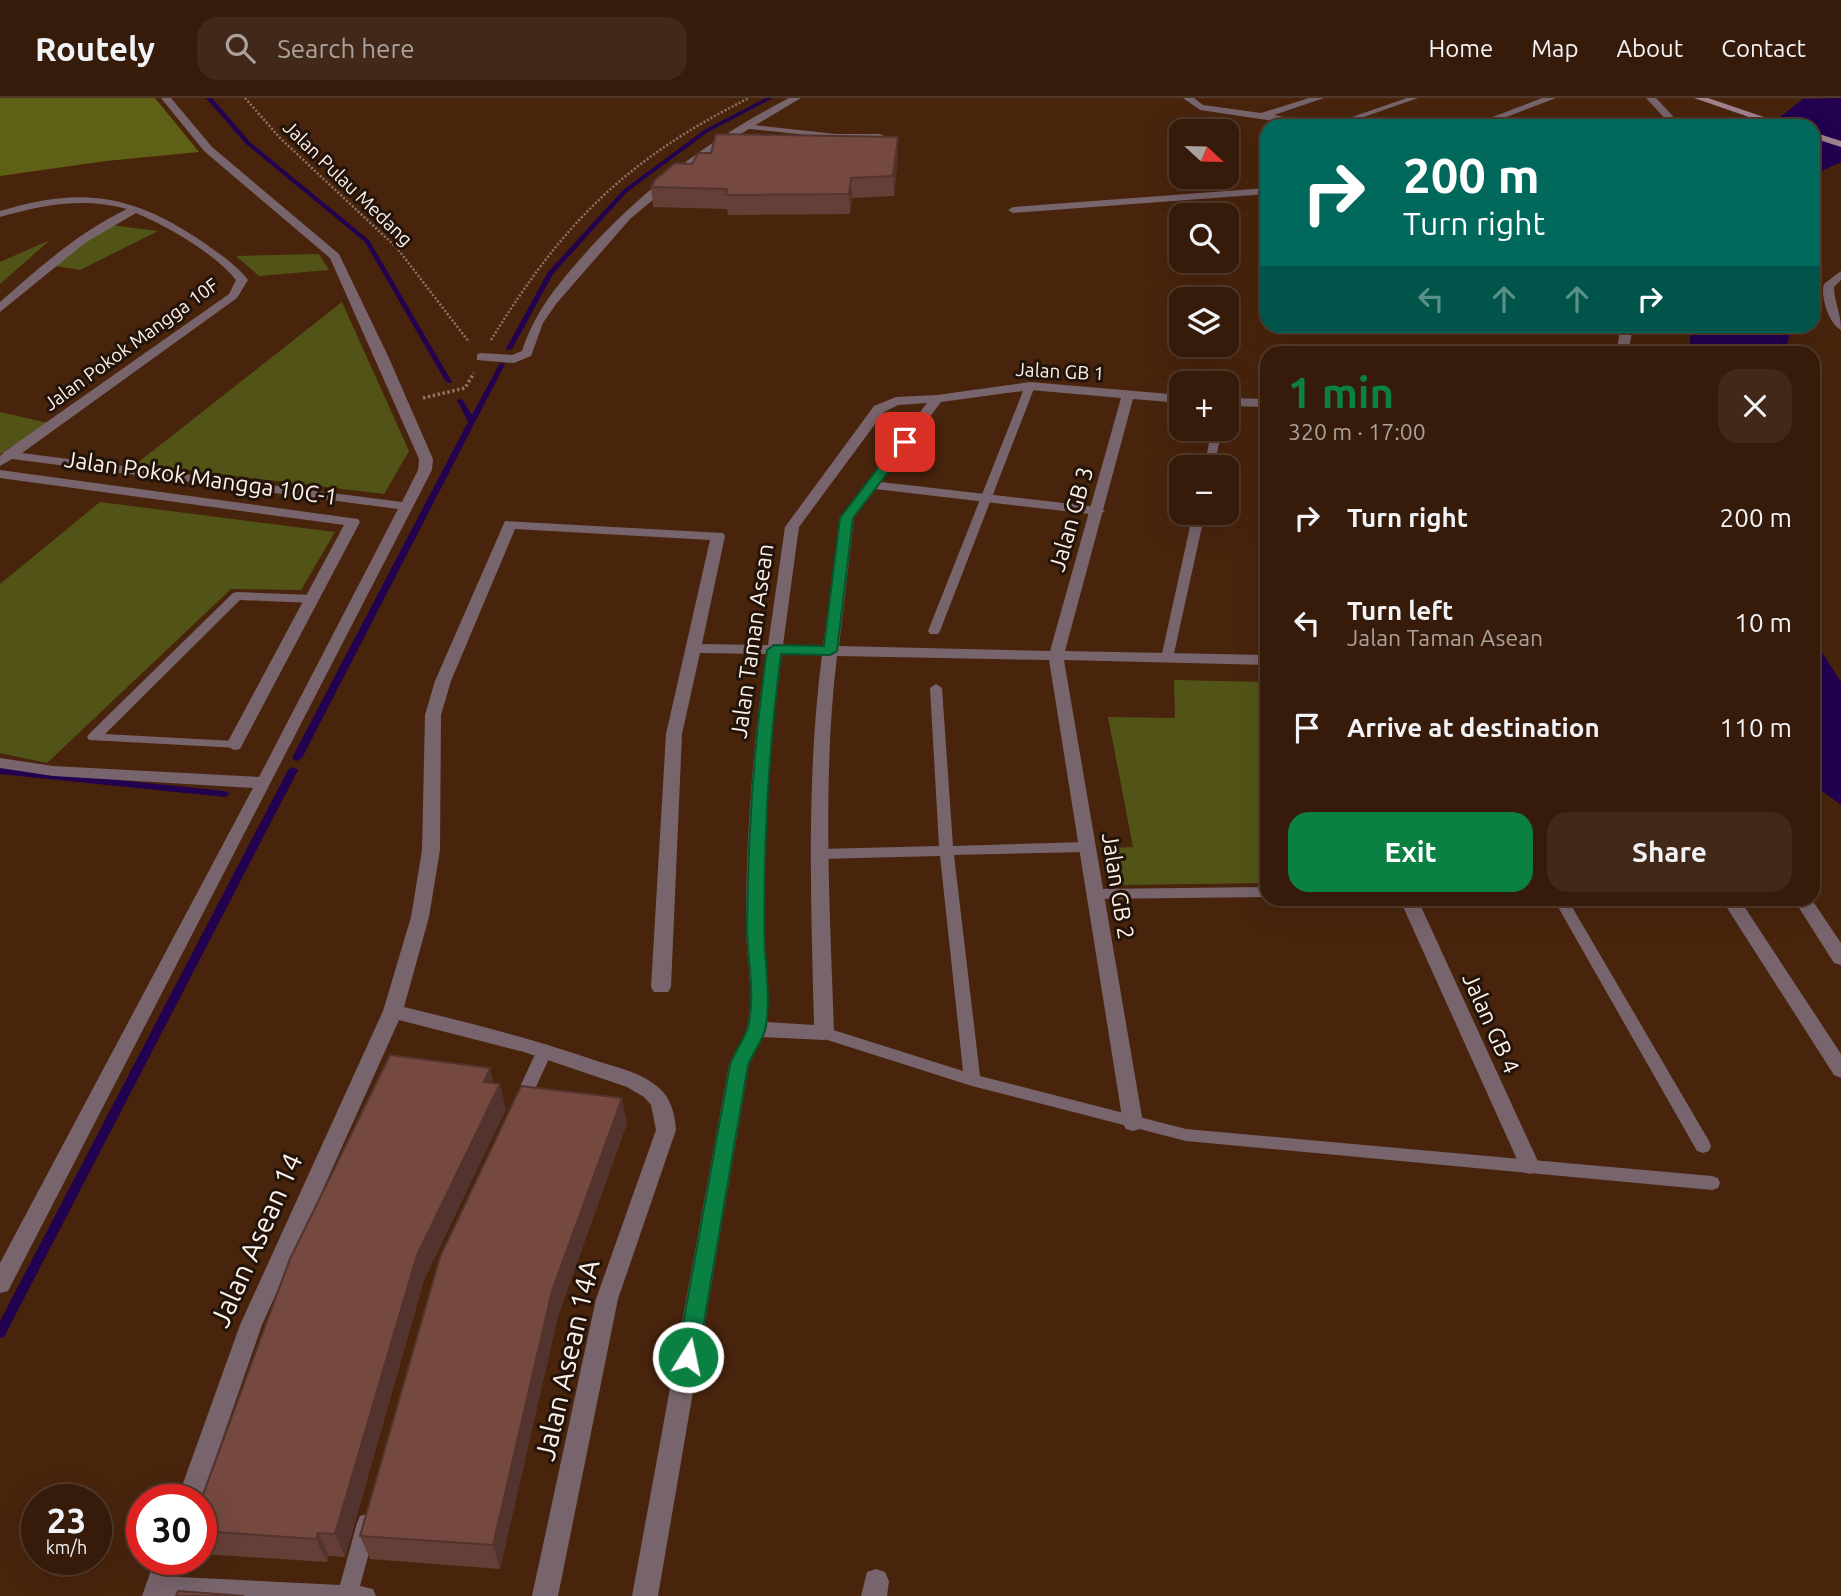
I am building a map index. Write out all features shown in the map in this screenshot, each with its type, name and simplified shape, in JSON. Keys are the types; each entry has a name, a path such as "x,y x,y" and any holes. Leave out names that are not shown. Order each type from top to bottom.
{"main road":[{"path":"1699,98 1764,119"},
{"path":"1820,137 1841,144"}],"street":[{"path":"0,1284 264,783 404,506 419,482 426,459 335,257 208,149 166,98"},
{"path":"481,357 514,359 527,353 538,322 600,242 649,193 702,152 796,98"},
{"path":"1188,98 1200,107 1277,119"},
{"path":"1262,117 1319,98"},
{"path":"1493,119 1551,98"},
{"path":"1651,98 1670,119"},
{"path":"1013,211 1260,192"},
{"path":"0,214 39,202 91,197 115,200 136,209"},
{"path":"0,309 79,240 100,226 136,209"},
{"name":"Jalan Pokok Mangga 10F","path":"4,459 233,296 240,287 242,280 238,274 198,243 136,209"},
{"path":"1841,274 1829,286 1828,295 1841,326"},
{"name":"Jalan GB 1","path":"937,399 997,388 1030,386 1169,398"},
{"name":"Jalan GB 3","path":"1056,656 1128,395"},
{"path":"757,1029 824,1034 819,854 826,685 847,518 937,399"},
{"name":"Jalan Taman Asean","path":"645,1596 739,1065 745,1048 757,1029 759,976 755,928 762,738 792,527 879,409 896,401 937,399"},
{"path":"1239,403 1260,404"},
{"path":"4,459 404,506"},
{"name":"Jalan Pokok Mangga 10C-1","path":"0,474 353,522 234,745"},
{"path":"872,485 1098,511"},
{"name":"Jalan Asean 14","path":"195,1484 251,1325 393,1011 420,916 430,850 433,715 443,681 510,524 718,536 694,648"},
{"path":"661,987 674,734 694,648 1260,660"},
{"name":"Jalan GB 2","path":"1056,656 1133,1123"},
{"path":"0,763 53,771 264,783"},
{"name":"Jalan GB 4","path":"1412,906 1530,1166"},
{"path":"1735,906 1841,1070"},
{"path":"1807,906 1841,958"},
{"path":"393,1011 545,1050"},
{"name":"Jalan Asean 14A","path":"545,1050 649,1090 660,1101 666,1130 607,1299 545,1596"}],"lane":[{"path":"1350,119 1414,98"},
{"path":"744,126 836,136 880,136"},
{"path":"934,631 1030,386"},
{"path":"1167,658 1196,525"},
{"path":"234,745 94,737 237,596 312,598"},
{"path":"936,688 946,850 972,1080"},
{"path":"819,854 1086,847"},
{"path":"1094,894 1260,892"},
{"path":"1564,906 1703,1146"},
{"path":"824,1034 972,1080 1185,1135 1712,1183"},
{"path":"511,1123 545,1050"},
{"path":"347,1596 373,1504"},
{"path":"157,1591 366,1596"}],"path":[{"name":"Jalan Pulau Medang","path":"244,98 279,138 397,248 481,357"},
{"path":"402,403 464,388 470,384 481,357"}],"shaded area":[{"path":"0,98 155,98 199,152 106,161 0,176"},
{"path":"1841,98 1841,162 1820,174 1820,119 1778,119 1803,99"},
{"path":"110,225 158,231 80,270 55,266 76,242"},
{"path":"50,240 0,284 0,262"},
{"path":"319,254 329,270 259,276 236,256"},
{"path":"342,302 409,451 384,494 136,464"},
{"path":"1690,333 1791,333 1786,346 1690,346"},
{"path":"0,412 48,423 0,454"},
{"path":"100,502 335,532 301,590 231,589 47,763 0,753 0,584"},
{"path":"1820,649 1841,682 1841,805 1820,789"},
{"path":"1174,680 1260,682 1260,883 1123,885 1116,848 1133,847 1108,717 1175,718"}],"building":[{"path":"716,134 898,137 893,176 851,178 849,194 726,195 727,189 651,187 655,180 675,163 692,164 698,153 711,153"},
{"path":"390,1055 490,1068 484,1082 500,1084 417,1255 335,1534 318,1533 316,1539 217,1532 217,1484 207,1484 290,1259"},
{"path":"521,1086 622,1098 552,1291 493,1545 360,1536 440,1257"},
{"path":"178,1591 244,1596 176,1596"}],"waterway":[{"path":"209,98 248,143 367,241 449,382"},
{"path":"509,349 550,273 625,191 706,131 770,98"},
{"path":"472,422 502,364"},
{"path":"460,400 472,422"},
{"path":"297,758 472,422"},
{"path":"0,1333 293,770"},
{"path":"0,771 225,794"}],"route":[{"path":"688,1357 739,1065 745,1048 757,1029 759,976 755,928 762,738 774,650 830,651 847,518 905,442"}]}
